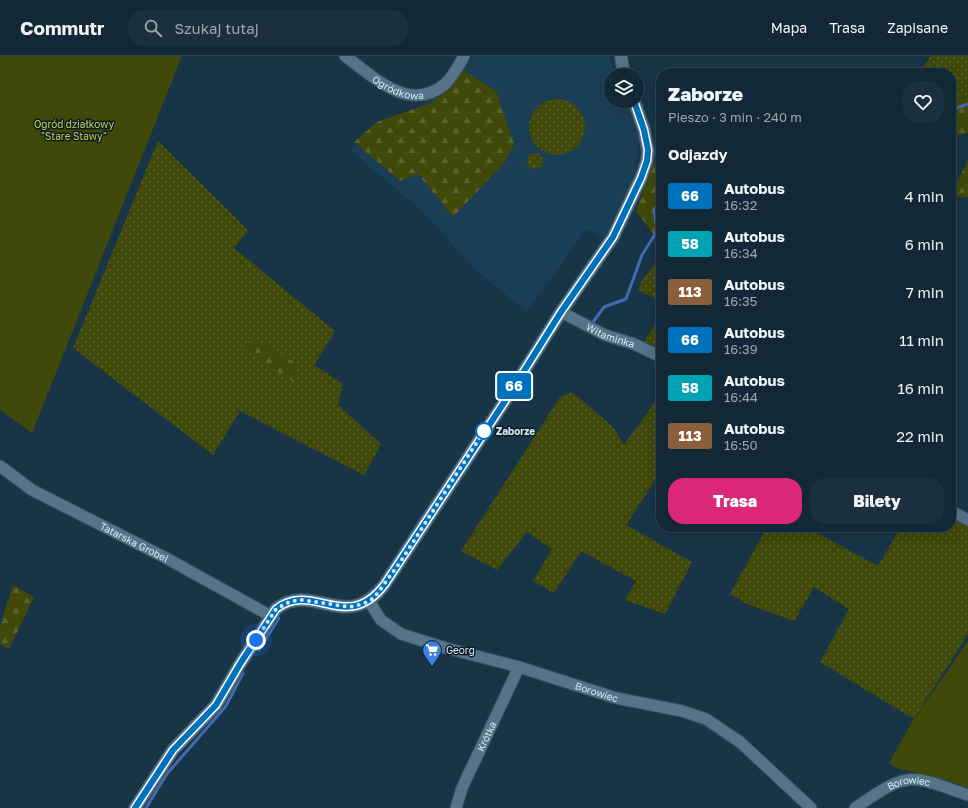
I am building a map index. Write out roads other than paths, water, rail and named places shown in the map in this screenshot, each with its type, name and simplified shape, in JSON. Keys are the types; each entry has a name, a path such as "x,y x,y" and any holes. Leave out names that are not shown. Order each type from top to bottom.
{"street":[{"name":"Ogródkowa","path":"345,56 388,86 407,96 428,95 446,83 464,56"},
{"path":"621,56 623,68"},
{"path":"135,808 173,750 216,705 271,616 281,606 295,600 350,607 369,602 377,594 401,561 561,312 613,237 641,178 648,150 644,130 636,108"},
{"name":"Witaminka","path":"561,312 605,335 634,344 656,355"},
{"name":"Tatarska Grobel","path":"0,466 32,490 166,558 271,616"},
{"path":"956,514 968,520"},
{"name":"Borowiec","path":"369,602 381,620 401,634 446,648 519,667 616,698 682,710 706,719 740,742 811,808"},
{"name":"Krótka","path":"456,808 462,788 519,667"},
{"name":"Borowiec","path":"855,808 890,784 908,779 926,780 968,795"}],"waterway":[{"path":"956,108 968,104"},
{"path":"656,207 654,209 656,224"},
{"path":"593,322 604,307 626,299 642,255 656,233"},
{"path":"259,650 279,618"},
{"path":"146,808 166,775 226,706 243,673"}],"place":[{"name":"Zaborze","path":"484,431"},
{"name":"Georg","path":"432,667"}],"park label":[{"name":"Ogród działkowy \"Stare Stawy\"","path":"74,130"}]}
